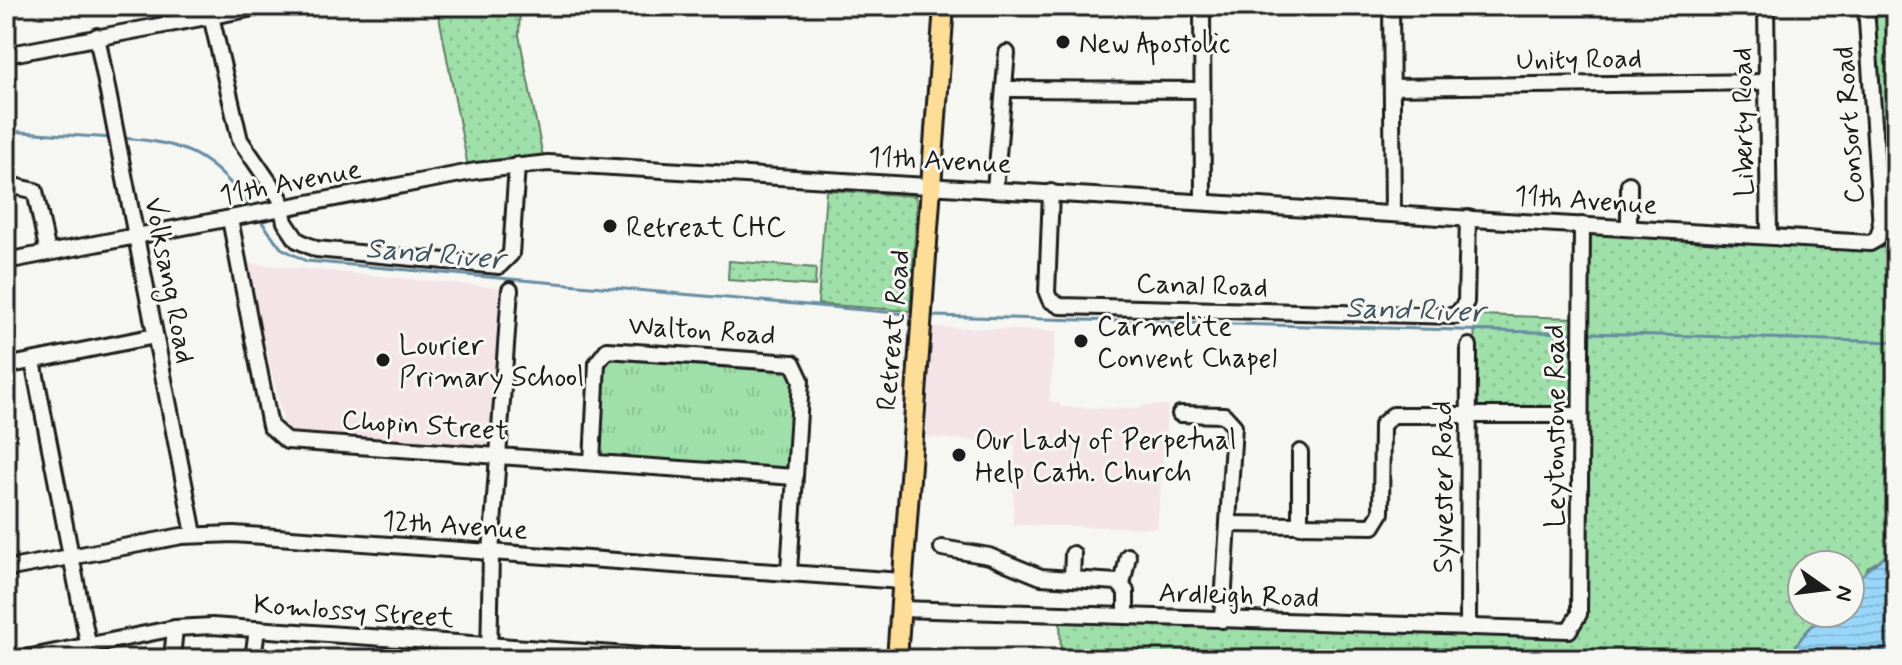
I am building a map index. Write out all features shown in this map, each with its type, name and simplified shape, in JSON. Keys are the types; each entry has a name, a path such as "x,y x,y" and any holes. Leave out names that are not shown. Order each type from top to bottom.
{"main road":[{"name":"Retreat Road","path":"897,659 944,6"}],"street":[{"path":"6,55 264,6"},
{"path":"1202,6 1203,202"},
{"path":"1391,6 1393,213"},
{"name":"Liberty Road","path":"1766,6 1769,236"},
{"name":"Consort Road","path":"1866,6 1881,228 1877,239"},
{"path":"211,16 240,140 280,198 278,209 297,240 316,249 499,266 511,254 517,165"},
{"name":"Volksang Road","path":"97,36 194,534"},
{"path":"995,189 1007,53"},
{"name":"Unity Road","path":"1392,87 1767,82"},
{"path":"1004,89 1202,90"},
{"name":"11th Avenue","path":"6,261 517,165 548,163 1870,243 1877,239"},
{"path":"6,184 35,191 48,253"},
{"path":"1629,184 1629,228"},
{"name":"Canal Road","path":"1051,192 1047,293 1056,305 1452,316 1462,312 1466,302 1468,218"},
{"name":"Chopin Street","path":"230,219 267,414 278,436 292,442 794,477"},
{"name":"Leytonstone Road","path":"1573,626 1579,614 1582,225"},
{"path":"490,652 491,553 510,290"},
{"path":"6,366 155,336"},
{"name":"Sylvester Road","path":"1468,628 1469,346"},
{"name":"Walton Road","path":"592,462 597,363 607,350 793,363 801,380 789,572"},
{"path":"33,361 88,643 88,659"},
{"path":"1180,414 1224,415 1233,422 1222,620"},
{"path":"1228,524 1367,528 1376,524 1381,513 1381,429 1386,417 1579,415"},
{"path":"1300,452 1300,526"},
{"name":"12th Avenue","path":"6,569 194,534 234,534 902,581"},
{"path":"942,548 987,555 1041,577 1122,585"},
{"path":"1072,578 1073,554"},
{"path":"1126,616 1127,594 1122,585 1128,556"},
{"name":"Ardleigh Road","path":"901,609 1563,632 1573,626"},
{"name":"Komlossy Street","path":"21,659 88,643 175,628 212,626 490,652 686,659"},
{"path":"172,659 175,628"},
{"path":"253,659 257,629"}],"shaded area":[{"name":"Lourier Primary School","path":"246,263 502,288 490,445 286,432"},
{"path":"933,327 1056,331 1049,401 1060,403 1060,407 1141,409 1143,405 1168,405 1157,528 1013,525 1015,444 926,437"}],"green space":[{"path":"437,6 520,6 519,35 543,157 468,167"},
{"path":"1871,6 1896,6 1896,551 1866,571 1866,549 1786,549 1786,629 1809,629 1787,659 1061,659 1060,619 1576,630 1589,235 1597,231 1887,248"},
{"path":"826,190 915,196 910,311 818,304"},
{"path":"729,261 816,268 815,286 728,280"},
{"path":"1475,315 1576,318 1574,405 1571,408 1477,408 1473,401"},
{"path":"612,354 794,371 790,462 787,470 603,457 598,450 603,360"}],"water":[{"path":"1891,551 1896,551 1896,659 1787,659 1809,629 1866,629 1867,570"}],"waterway":[{"name":"Sand River","path":"6,131 113,138"},
{"name":"Sand River","path":"120,138 162,143 195,155 223,175 251,208"},
{"name":"Sand River","path":"258,217 281,248 306,261 908,314"},
{"name":"Sand River","path":"933,316 1576,333"},
{"name":"Sand River","path":"1588,333 1896,342"}],"place":[{"name":"New Apostolic","path":"1063,42"},
{"name":"Retreat CHC","path":"610,226"},
{"name":"Carmelite Convent Chapel","path":"1081,341"},
{"name":"Lourier Primary School","path":"383,360"},
{"name":"Our Lady of Perpetual Help Cath. Church","path":"959,455"}]}
